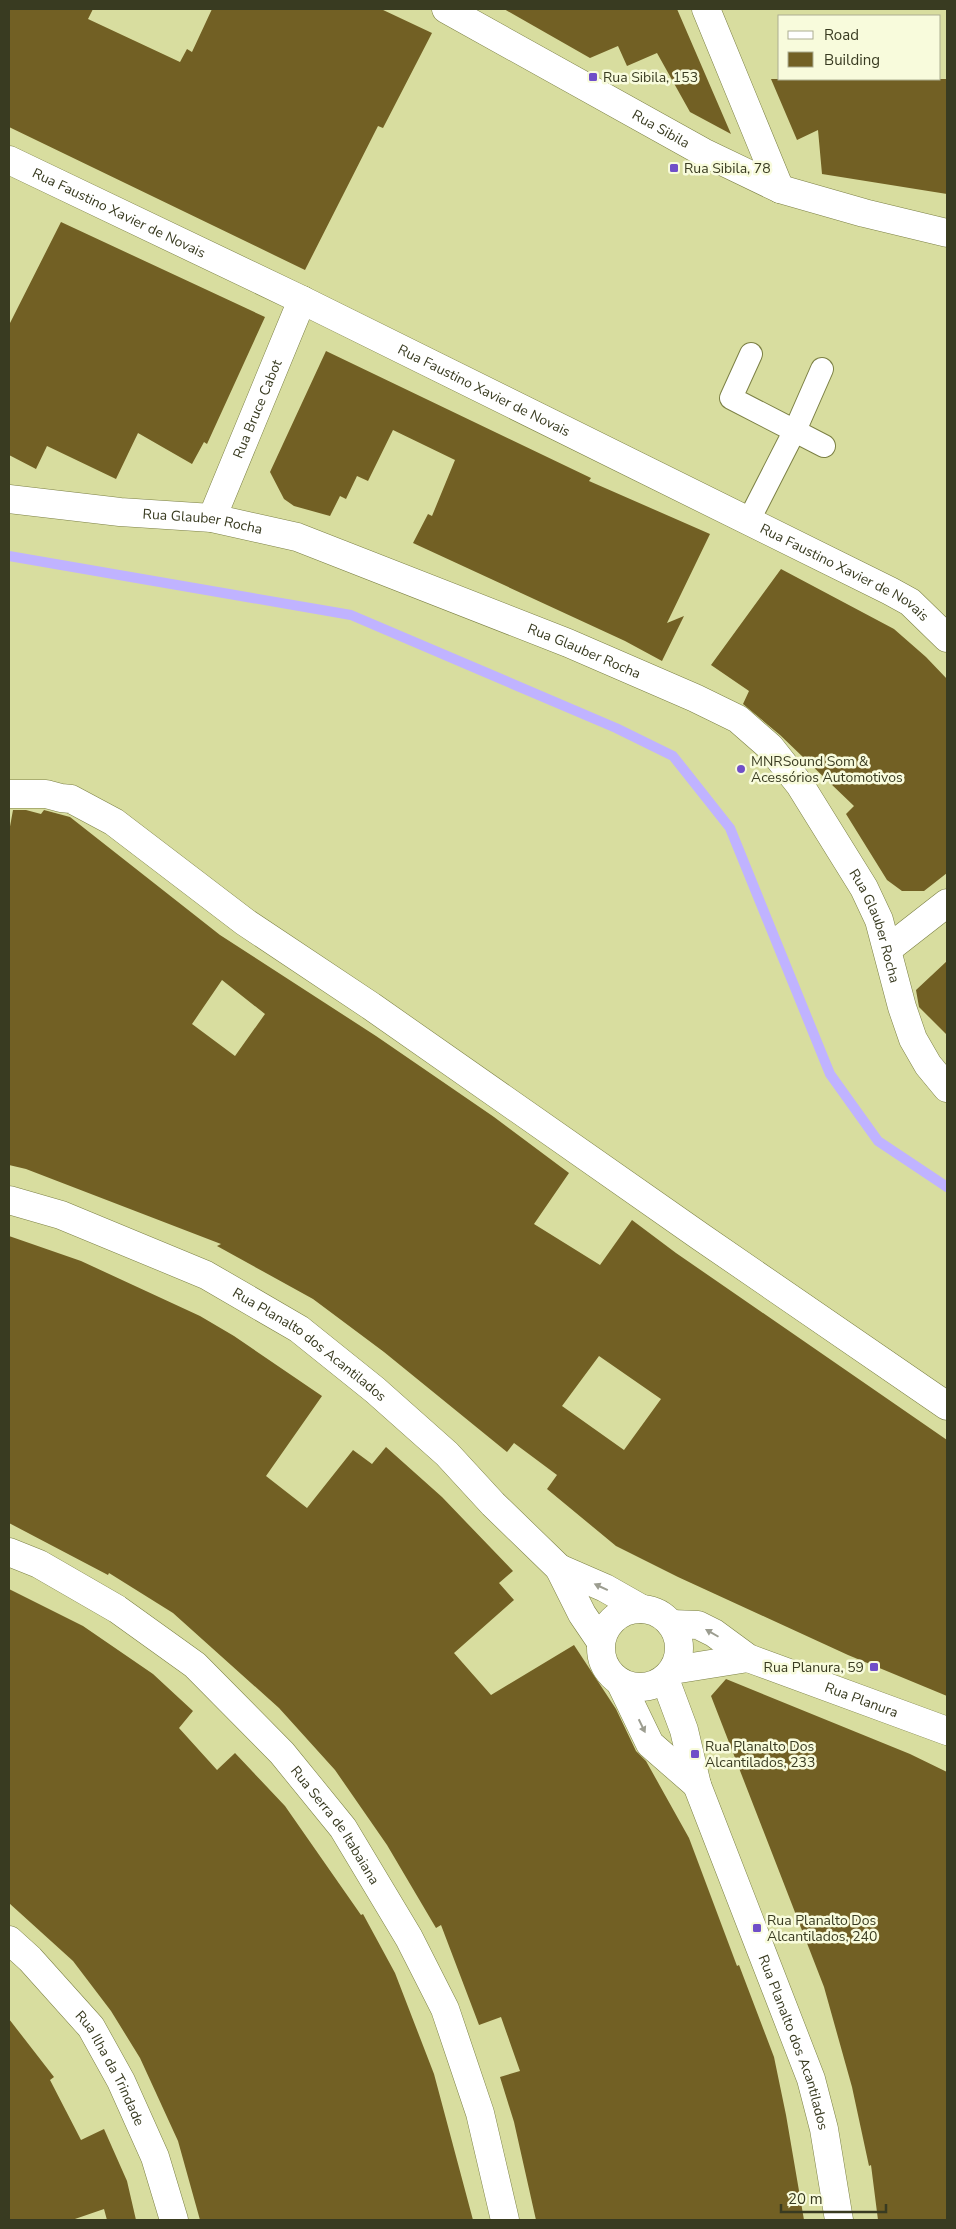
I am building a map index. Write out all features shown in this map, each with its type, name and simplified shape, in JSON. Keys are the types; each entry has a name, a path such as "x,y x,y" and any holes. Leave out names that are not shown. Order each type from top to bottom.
{"street":[{"name":"Rua Sibila","path":"446,9 703,152 780,188 864,213 947,233"},
{"path":"706,9 780,188"},
{"name":"Rua Faustino Xavier de Novais","path":"9,160 302,300 749,520 910,602 947,638"},
{"name":"Rua Bruce Cabot","path":"212,518 302,300"},
{"path":"751,354 731,398 824,446"},
{"path":"749,520 794,431 822,370"},
{"name":"Rua Glauber Rocha","path":"9,499 120,512 212,518 297,537 568,643 695,698 738,719 770,747 800,785 864,888 879,920 902,1007 913,1039 928,1065 947,1088"},
{"path":"9,794 46,794 71,799 114,822 245,922 396,1022 701,1237 947,1406"},
{"path":"888,949 947,903"},
{"name":"Rua Planalto dos Acantilados","path":"9,1200 61,1215 206,1275 299,1329 375,1390 447,1454 558,1568 582,1614 601,1642"},
{"name":"Rua Serra de Itabaiana","path":"9,1552 39,1564 117,1609 195,1665 282,1753 343,1828 409,1938 445,2009 480,2112 505,2220"},
{"name":"Rua Planalto dos Acantilados","path":"558,1568 605,1588 642,1609"},
{"path":"642,1609 654,1612 671,1624 678,1636 679,1648 678,1660 669,1675 643,1688 631,1687 611,1675 604,1665 601,1654 601,1642 606,1628 615,1617 628,1610 642,1609"},
{"name":"Rua Planura","path":"671,1624 698,1625 714,1633 748,1658 947,1731"},
{"name":"Rua Planura","path":"669,1675 748,1658"},
{"name":"Rua Planalto dos Acantilados","path":"669,1675 697,1785 811,2079 824,2129 839,2220"},
{"name":"Rua Planalto dos Acantilados","path":"620,1682 650,1744 697,1785"},
{"name":"Rua Ilha da Trindade","path":"9,1940 30,1959 90,2027 121,2081 155,2157 174,2220"}],"building":[{"path":"9,9 93,9 88,19 180,62 187,49 192,52 212,9 381,9 432,33 383,128 378,126 305,270 9,127"},
{"path":"504,9 677,9 731,134 690,112 657,53 627,66 618,46 590,58"},
{"path":"771,79 947,79 947,194 822,174 818,130 797,140"},
{"path":"61,222 265,317 207,444 204,442 192,464 138,433 116,479 47,446 36,469 9,455 9,325"},
{"path":"326,351 591,478 589,481 710,534 667,623 684,616 662,661 625,641 413,543 428,514 432,516 455,460 393,430 368,481 357,476 346,499 340,496 330,516 294,506 284,499 270,472"},
{"path":"781,569 894,629 926,657 947,679 947,873 924,891 902,891 887,880 846,814 854,806 780,735 743,704 749,691 711,665"},
{"path":"13,810 26,810 41,814 44,810 70,817 220,935 376,1036 494,1117 569,1173 534,1224 600,1265 632,1220 676,1253 947,1440 947,1696 848,1655 678,1577 616,1546 547,1489 557,1475 514,1443 507,1452 384,1352 313,1299 217,1246 221,1244 26,1169 9,1165 9,832","holes":["222,980 265,1014 235,1056 192,1024","599,1356 661,1399 624,1450 562,1406"]},
{"path":"947,961 947,1035 919,1007 916,990"},
{"path":"9,1236 81,1261 200,1316 234,1336 322,1396 266,1476 307,1508 353,1450 372,1464 386,1447 442,1497 513,1571 499,1583 514,1600 454,1653 491,1695 574,1645 616,1709 636,1751 646,1761 689,1838 737,1966 739,1965 774,2057 804,2220 536,2220 514,2122 500,2077 520,2071 501,2017 479,2025 441,1925 436,1928 387,1845 335,1770 279,1708 173,1613 109,1573 108,1575 9,1523"},
{"path":"9,1589 83,1626 153,1674 193,1711 179,1728 217,1770 235,1753 285,1806 361,1915 363,1914 395,1973 434,2074 473,2220 200,2220 178,2141 140,2058 111,2011 73,1961 9,1903"},
{"path":"726,1679 910,1754 947,1772 947,2220 878,2220 871,2165 869,2166 852,2087 824,1987 711,1696"},
{"path":"9,2019 54,2077 50,2080 81,2140 104,2129 127,2181 136,2220 107,2220 104,2209 72,2220 9,2220"}],"waterway":[{"path":"9,556 351,615 616,728 673,756 730,828 830,1074 878,1141 947,1187"}],"place":[{"name":"Rua Sibila, 153","path":"593,77"},
{"name":"Rua Sibila, 78","path":"674,168"},
{"name":"MNRSound Som & Acessórios Automotivos","path":"741,769"},
{"name":"Rua Planura, 59","path":"874,1667"},
{"name":"Rua Planalto Dos Alcantilados, 233","path":"695,1754"},
{"name":"Rua Planalto Dos Alcantilados, 240","path":"757,1928"}]}
